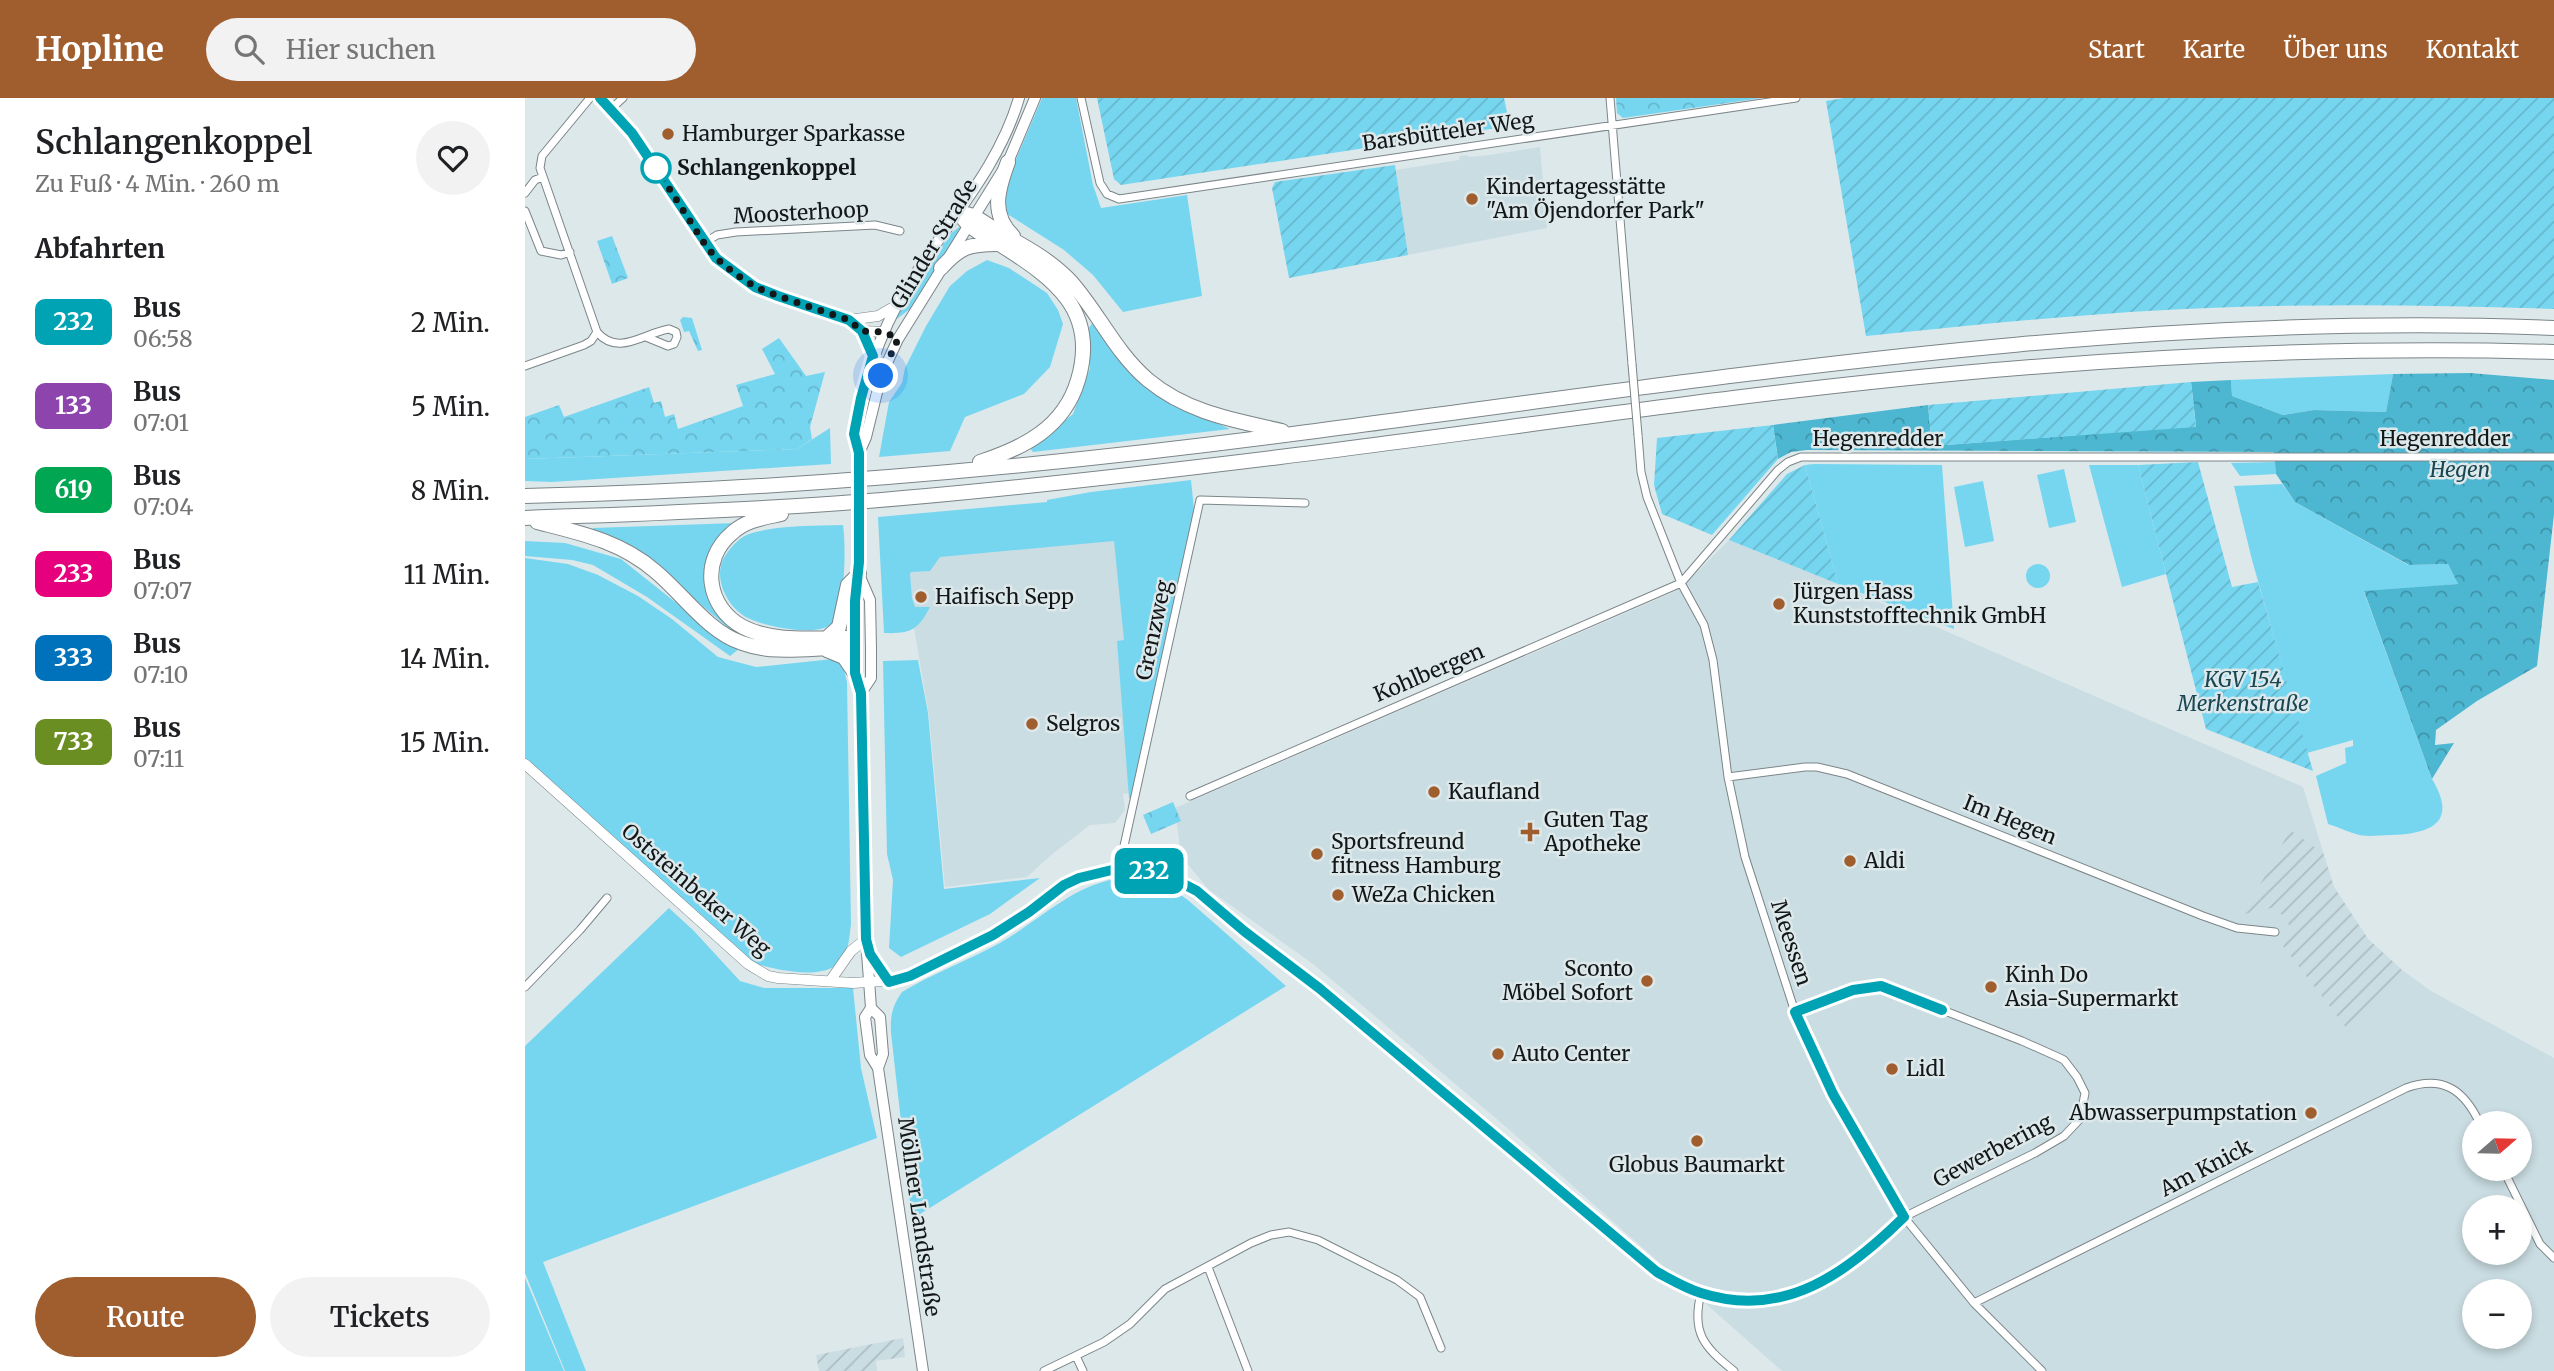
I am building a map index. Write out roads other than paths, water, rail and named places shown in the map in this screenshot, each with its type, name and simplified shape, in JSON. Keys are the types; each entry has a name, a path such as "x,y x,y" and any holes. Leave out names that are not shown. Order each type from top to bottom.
{"highway":[{"path":"1008,162 999,190 998,209 1005,227 1022,244"},
{"path":"952,471 1014,451 1045,431 1059,418 1075,389 1081,369 1083,336 1072,305 1048,277 999,244 967,218"},
{"path":"967,218 1022,244 1055,266 1071,282 1127,359 1162,390 1189,406 1220,418 1294,434"},
{"path":"941,268 956,252 967,247 999,244"},
{"path":"525,496 730,489 952,471 1294,434 1832,364 2027,344 2292,326 2405,324 2554,328"},
{"path":"525,519 824,504 1075,481 1834,386 1961,373 2167,357 2281,352 2408,349 2554,352"},
{"path":"2492,351 2554,359"},
{"path":"824,504 751,520 739,527 716,551 710,575 713,592 722,609 744,627 776,637 825,643 844,657 855,673"},
{"path":"525,519 594,536 620,547 653,569 719,630 741,643 767,649 855,643"},
{"path":"825,643 839,627 848,584 859,575"}],"main road":[{"name":"Glinder Straße","path":"859,453 866,437 881,376 898,339 941,268 967,218 1019,98"},
{"name":"Glinder Straße","path":"869,982 861,693 855,673 855,601 859,575 859,453 854,434 873,356 897,305 1008,162 1035,98"},
{"name":"Glinder Straße","path":"859,575 870,600 871,644 871,678 861,693"},
{"path":"855,643 871,644"},
{"name":"Möllner Landstraße","path":"869,982 871,1008 880,1017 883,1054 878,1068 923,1371"}],"street":[{"path":"590,98 542,156 540,162 543,177 597,332 602,338 624,344 646,337"},
{"path":"600,98 632,133 716,258 755,287 849,320 862,331 873,356"},
{"path":"611,109 623,98"},
{"name":"Barsbütteler Weg","path":"1081,98 1100,183 1107,194 1119,199 1796,98"},
{"path":"1609,98 1641,472 1647,497 1681,583"},
{"path":"525,193 535,180 543,177"},
{"path":"525,211 541,251 562,255 570,252"},
{"name":"Moosterhoop","path":"704,243 716,235 746,232 875,225 900,231"},
{"path":"849,320 878,316 897,305"},
{"path":"867,317 898,339"},
{"path":"862,331 885,332"},
{"path":"525,366 585,345 597,332"},
{"name":"Hegenredder","path":"1681,583 1778,470 1801,457 2554,457"},
{"name":"Grenzweg","path":"1126,869 1123,846 1200,500 1305,503"},
{"name":"Meessen","path":"1681,583 1703,625 1713,660 1728,776 1747,864 1795,1012 1833,1094 1904,1217 1974,1303 2042,1371"},
{"name":"Kohlbergen","path":"1191,796 1681,583"},
{"name":"Oststeinbeker Weg","path":"525,764 747,964 778,978 830,982 889,982 910,976 993,935 1072,881 1105,870 1126,869 1168,876 1197,891 1349,1013 1657,1272 1701,1293 1732,1299 1757,1300 1799,1292 1845,1270 1904,1217"},
{"name":"Im Hegen","path":"1728,776 1786,768 1817,767 1847,774 2203,916 2237,928 2275,932"},
{"path":"525,987 607,898"},
{"path":"830,982 851,950 866,939 870,954 889,982"},
{"name":"Gewerbering","path":"1795,1012 1853,990 1881,986 2049,1053 2064,1060 2077,1077 2084,1093 2080,1119 2064,1136 1904,1217"},
{"name":"Am Knick","path":"1974,1303 2357,1112 2423,1082 2437,1082 2453,1088 2473,1111"},
{"path":"2509,1181 2540,1244 2554,1258"},
{"path":"1044,1371 1104,1342 1130,1324 1165,1289 1271,1235 1289,1232 1308,1236 1397,1280 1420,1297 1441,1348"},
{"path":"1208,1267 1248,1371"},
{"path":"1701,1293 1697,1326 1705,1342 1734,1371"},
{"path":"1076,1356 1083,1371"}],"place":[{"name":"Hamburger Sparkasse","path":"668,134"},
{"name":"Schlangenkoppel","path":"656,168"},
{"name":"Kindertagesstätte \"Am Öjendorfer Park\"","path":"1472,199"},
{"name":"Haifisch Sepp","path":"921,597"},
{"name":"Jürgen Hass Kunststofftechnik GmbH","path":"1779,604"},
{"name":"Selgros","path":"1032,724"},
{"name":"Kaufland","path":"1434,792"},
{"name":"Guten Tag Apotheke","path":"1530,832"},
{"name":"Sportsfreund fitness Hamburg","path":"1317,854"},
{"name":"Aldi","path":"1850,861"},
{"name":"WeZa Chicken","path":"1338,895"},
{"name":"Sconto Möbel Sofort","path":"1647,981"},
{"name":"Kinh Do Asia-Supermarkt","path":"1991,987"},
{"name":"Auto Center","path":"1498,1054"},
{"name":"Lidl","path":"1892,1069"},
{"name":"Abwasserpumpstation","path":"2311,1113"},
{"name":"Globus Baumarkt","path":"1697,1141"}],"park label":[{"name":"Hegen","path":"2460,470"},
{"name":"KGV 154 Merkenstraße","path":"2243,692"}]}
